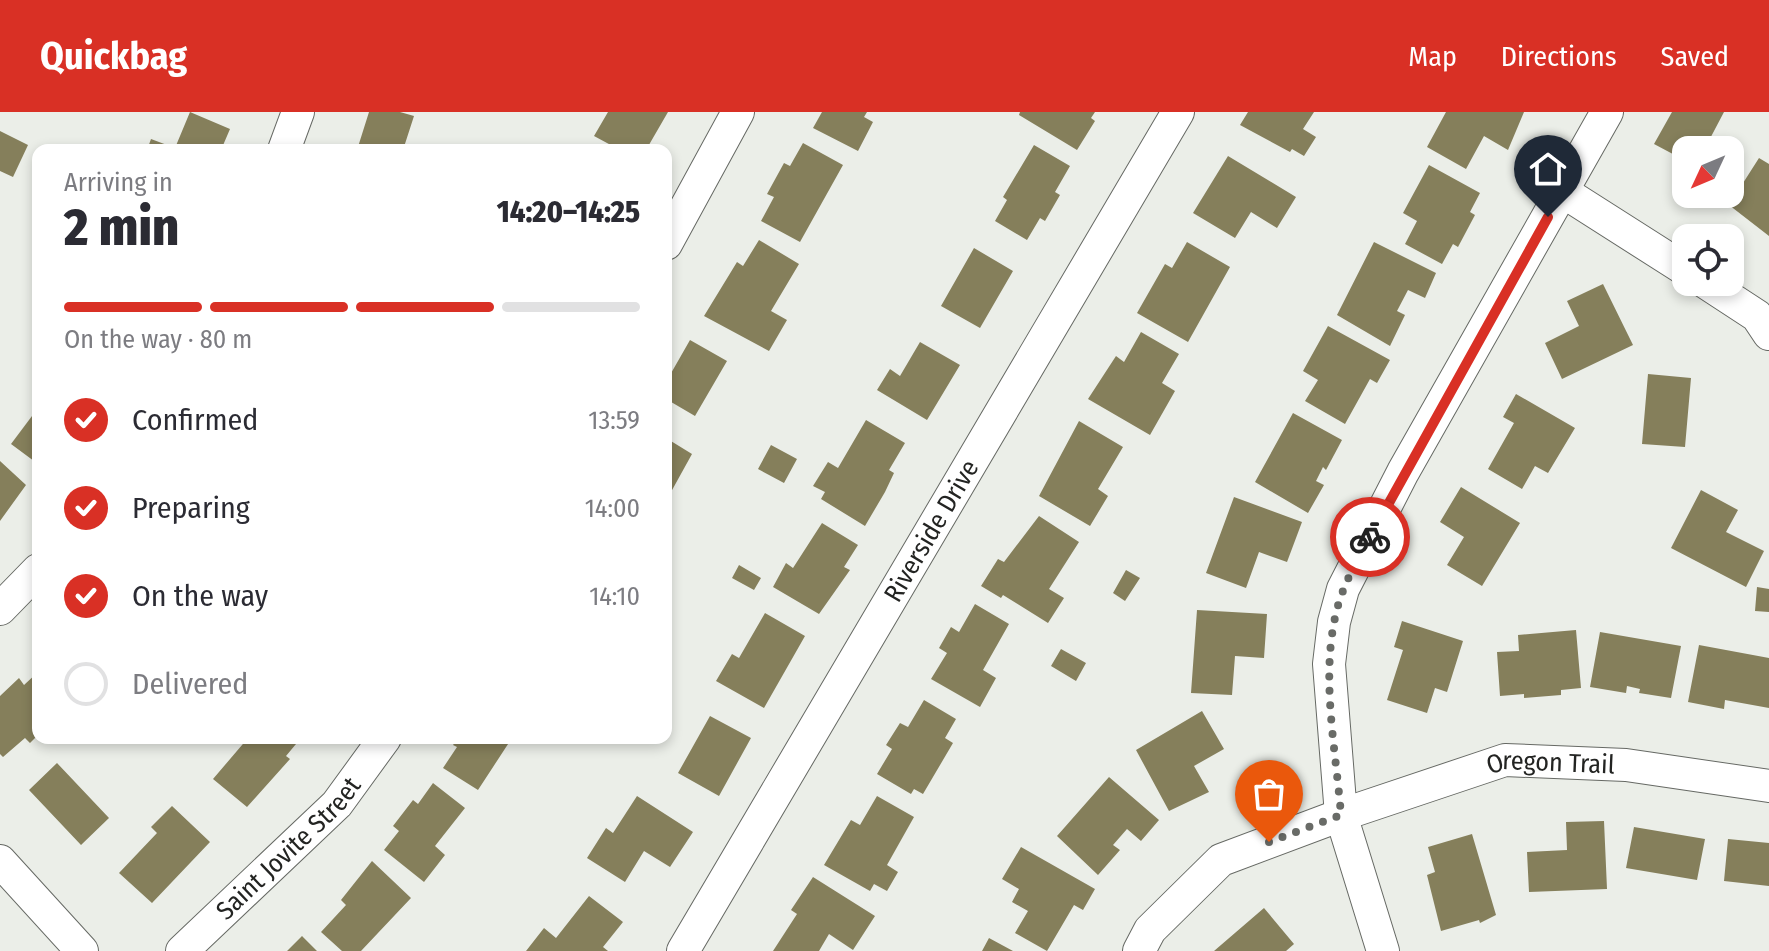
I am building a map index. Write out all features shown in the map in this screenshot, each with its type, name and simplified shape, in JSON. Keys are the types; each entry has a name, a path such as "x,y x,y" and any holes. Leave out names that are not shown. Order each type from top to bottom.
{"street":[{"path":"286,144 298,112"},
{"path":"672,233 738,112"},
{"name":"Riverside Drive","path":"683,951 1178,112"},
{"path":"1383,951 1341,815 1329,664 1334,622 1343,589 1403,472 1607,112"},
{"path":"1562,191 1672,261"},
{"path":"1726,296 1757,316 1769,334"},
{"path":"0,609 32,576"},
{"name":"Saint Jovite Street","path":"182,951 337,804 381,744"},
{"name":"Oregon Trail","path":"1139,951 1150,930 1221,860 1341,815 1505,760 1626,765 1769,786"},
{"path":"0,861 82,951"}],"building":[{"path":"190,112 230,129 224,144 177,144"},
{"path":"369,112 400,112 414,116 405,144 359,144"},
{"path":"608,112 668,112 649,144 609,144 594,136"},
{"path":"822,112 867,112 864,117 873,122 858,151 813,128"},
{"path":"1020,112 1095,112 1091,118 1095,121 1077,150 1019,115"},
{"path":"1248,112 1314,112 1303,129 1316,137 1304,156 1292,149 1290,152 1240,125"},
{"path":"1446,112 1524,112 1508,150 1484,136 1466,169 1427,147"},
{"path":"1672,112 1724,112 1711,136 1672,136 1672,154 1654,144"},
{"path":"0,131 28,145 13,177 0,171"},
{"path":"803,143 843,165 800,242 761,221 774,197 767,194 784,163 790,166"},
{"path":"1034,145 1070,166 1055,192 1060,195 1045,221 1040,218 1027,240 995,221 1007,200 1003,197"},
{"path":"1228,156 1296,197 1277,228 1251,212 1235,238 1193,213"},
{"path":"1759,158 1769,164 1769,236 1733,208 1744,208 1744,182"},
{"path":"1429,165 1480,193 1470,212 1475,215 1458,247 1453,244 1442,264 1405,244 1417,221 1403,213"},
{"path":"759,240 799,264 771,311 787,320 769,351 704,316 737,262 743,266"},
{"path":"1187,242 1230,267 1188,342 1137,313 1165,264 1172,268"},
{"path":"1374,242 1436,273 1425,298 1408,290 1397,311 1405,315 1390,346 1337,315"},
{"path":"974,248 1013,271 980,328 941,306"},
{"path":"1603,284 1633,345 1562,379 1545,343 1579,326 1567,301"},
{"path":"1328,326 1390,360 1377,383 1370,379 1345,424 1305,401 1318,380 1303,371"},
{"path":"1141,332 1179,354 1162,383 1175,391 1150,435 1088,399 1116,356 1124,362"},
{"path":"690,340 727,361 695,416 672,403 672,372"},
{"path":"920,342 960,365 927,420 877,390 890,369 900,376"},
{"path":"1648,374 1691,378 1685,447 1642,444"},
{"path":"1516,394 1575,428 1548,473 1535,466 1522,489 1488,469 1514,423 1503,417"},
{"path":"1293,413 1342,440 1326,470 1323,467 1316,481 1324,485 1308,513 1255,482"},
{"path":"32,416 32,460 11,444"},
{"path":"866,420 905,443 889,470 894,473 885,492 865,526 821,499 825,492 813,486 828,462 838,468"},
{"path":"1079,421 1123,447 1098,489 1108,496 1090,526 1039,496"},
{"path":"672,442 692,454 672,490"},
{"path":"771,445 797,459 784,483 758,469"},
{"path":"0,461 26,485 0,521"},
{"path":"1461,487 1520,523 1482,586 1447,565 1464,537 1440,522"},
{"path":"1701,490 1738,510 1726,532 1764,551 1746,587 1671,548"},
{"path":"1234,497 1302,522 1287,562 1259,552 1246,588 1206,573"},
{"path":"1039,516 1079,542 1049,589 1064,598 1048,623 1003,595 1001,598 981,586 998,559 1004,562"},
{"path":"822,523 858,545 844,567 850,570 819,614 773,587 786,563 793,568"},
{"path":"739,565 761,578 754,590 732,578"},
{"path":"1126,570 1140,578 1125,601 1113,593"},
{"path":"1757,587 1769,589 1769,612 1755,611"},
{"path":"975,604 1009,624 983,670 996,678 980,707 931,679 947,653 939,648 951,627 959,632"},
{"path":"1197,610 1267,614 1264,658 1235,656 1232,695 1191,693"},
{"path":"765,613 805,636 764,708 716,681 732,654 739,658"},
{"path":"1402,621 1463,641 1447,692 1435,688 1427,713 1387,700 1403,650 1394,647"},
{"path":"1576,630 1581,688 1561,690 1561,695 1500,696 1497,652 1519,651 1518,635"},
{"path":"1600,632 1681,646 1671,698 1639,693 1640,689 1627,686 1626,693 1590,687"},
{"path":"1699,645 1769,658 1769,708 1725,700 1724,709 1688,702"},
{"path":"1061,649 1086,663 1076,681 1051,666"},
{"path":"19,678 24,685 32,678 32,741 30,743 25,738 3,757 0,754 0,696"},
{"path":"924,700 956,719 945,738 953,743 923,794 914,789 911,794 877,774 892,749 886,745 900,723 908,727"},
{"path":"1202,711 1224,749 1194,766 1209,792 1169,811 1136,750"},
{"path":"710,716 751,738 719,796 678,773"},
{"path":"243,744 296,744 286,756 290,759 247,807 213,779"},
{"path":"508,744 478,790 443,768 457,747 453,745"},
{"path":"57,763 109,818 81,845 29,790"},
{"path":"1109,777 1159,820 1141,841 1127,829 1113,845 1120,850 1098,875 1057,836"},
{"path":"433,783 465,808 435,846 445,855 424,882 384,850 399,831 393,826 413,800 418,804"},
{"path":"637,796 693,832 670,867 644,851 625,882 587,858 606,828 613,833"},
{"path":"877,796 914,817 887,865 898,872 887,891 874,884 870,891 824,865 851,820 860,825"},
{"path":"172,806 210,842 152,903 119,873 157,833 151,827"},
{"path":"1604,821 1607,889 1529,892 1527,852 1567,850 1566,822"},
{"path":"1634,827 1705,839 1697,880 1626,868"},
{"path":"1472,834 1496,915 1480,923 1479,920 1441,931 1427,875 1435,872 1428,847"},
{"path":"1728,839 1769,843 1769,886 1724,881"},
{"path":"1021,847 1095,889 1083,910 1074,905 1047,951 1015,933 1028,911 1012,902 1019,889 1002,879"},
{"path":"372,861 411,898 361,951 342,951 321,932 346,905 341,900"},
{"path":"813,877 875,916 853,950 829,934 819,951 773,951 797,914 791,910"},
{"path":"589,896 623,922 603,947 608,951 526,951 544,928 556,938"},
{"path":"1264,908 1294,944 1286,951 1214,951"},
{"path":"302,936 317,951 287,951"},
{"path":"989,938 1013,951 982,951"}],"way so far":[{"path":"1269,842 1341,815 1329,664 1334,622 1343,589 1370,537"}],"route":[{"path":"1370,537 1403,472 1548,217"}]}
